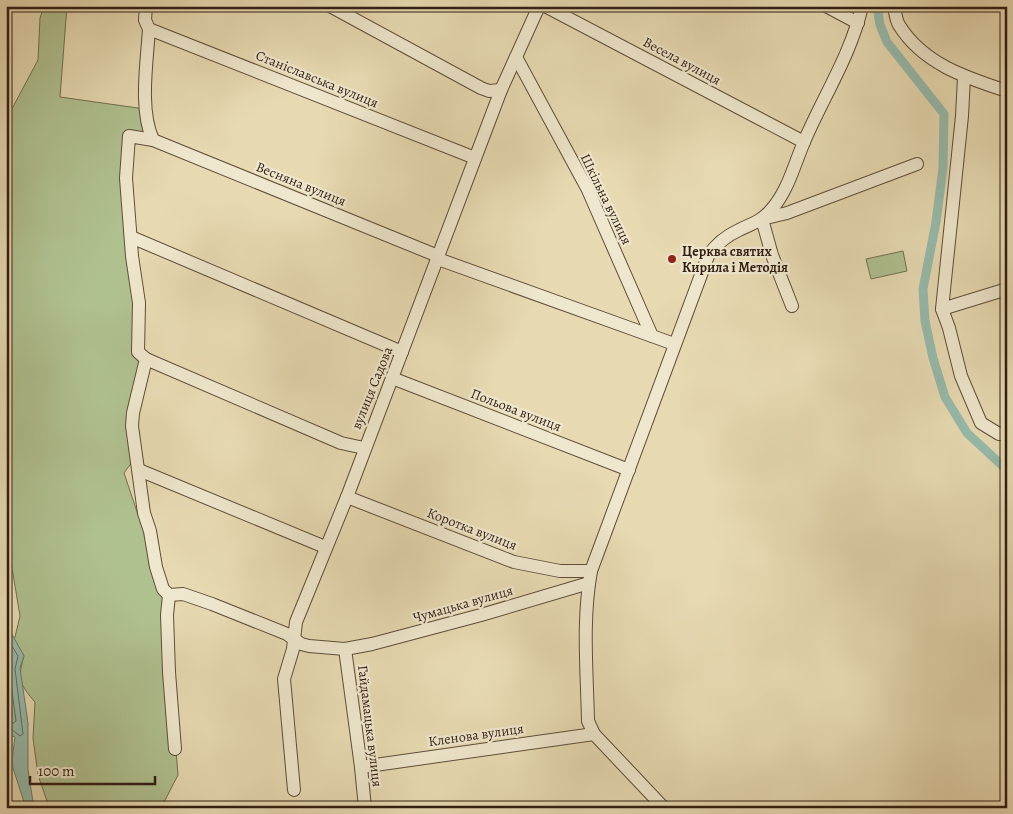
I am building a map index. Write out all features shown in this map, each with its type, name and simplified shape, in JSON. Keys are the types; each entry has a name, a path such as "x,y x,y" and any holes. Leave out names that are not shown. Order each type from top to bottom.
{"street":[{"path":"146,6 145,20 149,29 145,109 148,128 153,140"},
{"path":"330,6 481,88 489,91 501,90"},
{"name":"вулиця Садова","path":"294,790 284,679 295,638 296,622 347,497 501,90 539,6"},
{"name":"Весела вулиця","path":"545,6 804,142"},
{"path":"826,6 858,23"},
{"path":"664,808 594,734 588,721 585,616 590,577 674,344 708,256 716,245 726,238 762,219 772,210 784,191 804,142 843,62 858,23 862,6"},
{"path":"894,6 898,24 916,46 944,67 964,77 1007,91"},
{"name":"Станіславська вулиця","path":"149,29 475,158"},
{"name":"Шкільна вулиця","path":"516,57 588,190 652,336"},
{"path":"964,77 962,116 942,310 949,328 961,376 981,423 999,434 1007,433"},
{"name":"Весняна вулиця","path":"132,237 126,178 129,136 153,140 438,258 652,336"},
{"path":"762,219 787,213 917,164"},
{"path":"762,219 772,255 792,306"},
{"path":"364,448 341,443 146,359 138,352 139,303 132,256 132,237 402,352"},
{"path":"942,310 1007,290"},
{"path":"652,336 674,344"},
{"path":"146,359 133,413 132,426 144,512 150,531 156,567 163,589 169,595 167,615 169,672 175,749"},
{"name":"Польова вулиця","path":"392,378 629,470"},
{"path":"139,470 325,547"},
{"name":"Коротка вулиця","path":"347,497 514,562 590,577"},
{"name":"Чумацька вулиця","path":"169,595 183,594 205,601 295,638 302,644 345,649 372,644 472,618 590,577"},
{"name":"Гайдамацька вулиця","path":"345,649 365,808"},
{"name":"Кленова вулиця","path":"361,767 594,734"}],"green space":[{"path":"44,6 67,6 60,97 145,109 153,140 129,136 138,352 146,359 133,413 135,458 124,473 163,589 178,775 161,808 47,808 48,804 38,775 33,738 35,702 21,681 20,676 24,656 13,638 15,637 20,616 6,532 6,120 38,60 40,18"},
{"path":"903,251 907,271 871,279 866,259"}],"water":[{"path":"6,602 8,627 24,656 20,668 28,723 28,770 34,808 26,808 13,768 12,760 15,737 6,733"}],"waterway":[{"path":"877,6 880,25 887,42 944,114 943,168 936,222 923,289 925,321 933,358 945,397 967,433 1007,470"}],"place":[{"name":"Церква святих Кирила і Методія","path":"672,259"}]}
